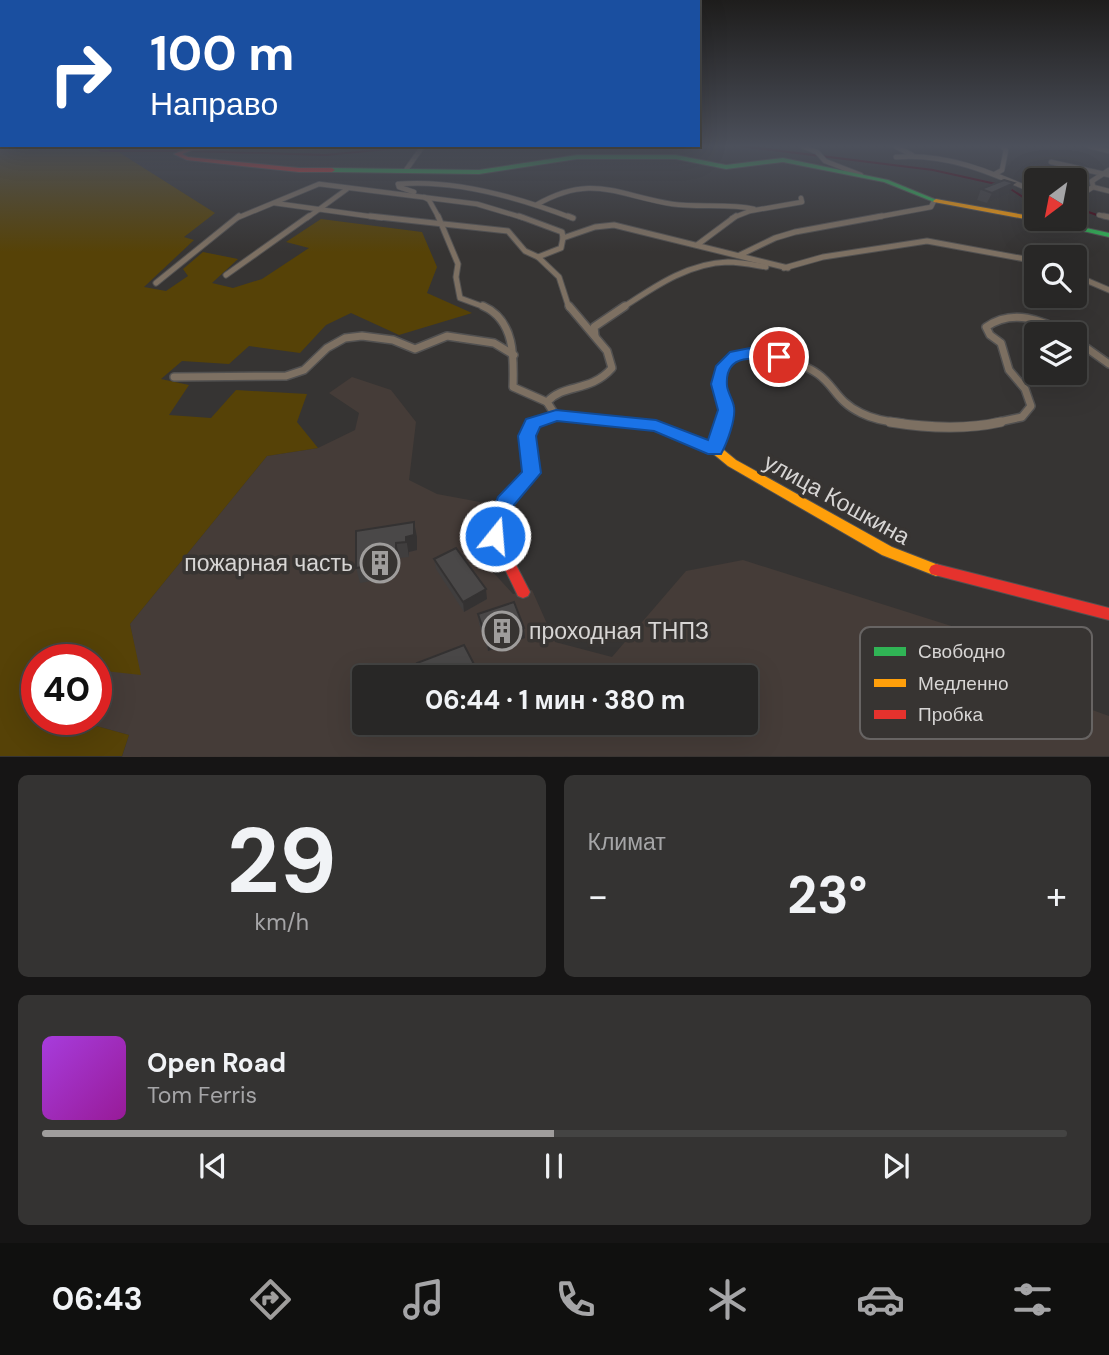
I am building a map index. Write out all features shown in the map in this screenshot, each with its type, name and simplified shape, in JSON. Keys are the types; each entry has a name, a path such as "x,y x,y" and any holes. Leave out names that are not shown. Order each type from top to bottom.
{"main road":[{"path":"887,181 934,201 1024,217"},
{"path":"1087,228 1109,235"},
{"path":"523,592 495,536 505,502 531,473 527,436 532,423 556,416"},
{"name":"улица Кошкина","path":"556,416 656,426 715,449 732,463 887,551 944,573 1109,614"}],"street":[{"path":"1092,181 1093,187"},
{"path":"556,416 547,402 526,396 513,387 514,355 508,334 494,312 460,298 456,277 458,264 429,200 399,187 398,184 440,184 536,205 573,218"},
{"path":"156,283 240,215 292,197 311,185 421,195 506,211 562,232 561,248 538,258"},
{"path":"536,205 579,186 638,195 674,204 754,209 802,202 801,198"},
{"path":"1087,191 1093,187 1109,191"},
{"path":"226,275 347,189"},
{"path":"740,256 775,238 795,232 931,207 934,201"},
{"path":"270,203 443,226 508,230 525,251 538,258 559,277 570,310 607,351 612,368 605,378 582,389 555,393 547,402"},
{"path":"697,245 723,223 754,209"},
{"path":"1099,215 1109,217"},
{"path":"563,237 595,227 614,225 788,268"},
{"path":"596,337 594,327 650,289 709,264 730,262 788,268 823,257 927,241 1024,259"},
{"path":"1087,281 1109,290"},
{"path":"715,449 726,410 719,384 723,366 736,355 750,353 801,364 820,375 839,400 862,414 931,428 986,425 1023,417 1031,406 1025,389 1009,370 1001,343 990,335 986,327 1003,317 1038,322"},
{"path":"174,377 286,376 304,370 327,348 345,338 362,336 393,340 415,349 447,336 494,343 514,355"},
{"path":"1087,348 1109,364"}],"shaded area":[{"path":"0,181 165,181 215,213 184,237 194,240 144,287 166,291 188,276 183,269 203,252 238,259 212,283 233,288 262,279 309,248 286,242 321,219 422,232 437,267 427,293 472,313 399,335 351,313 326,325 300,353 249,346 229,364 182,361 161,379 189,385 169,415 211,418 236,390 307,394 297,422 318,448 267,456 130,624 141,675 112,672 112,644 21,644 21,735 112,735 112,730 129,735 122,756 0,756"},
{"path":"352,377 391,390 416,422 409,480 437,494 496,505 487,538 469,546 513,594 532,590 555,642 612,657 686,571 743,560 954,627 860,627 860,739 1092,739 1092,710 1109,716 1109,756 122,757 129,735 112,730 112,671 140,674 130,624 267,456 318,448 355,430 359,413 329,393"}],"building":[{"path":"1001,181 1014,183 992,193 981,189"},
{"path":"414,522 414,535 406,537 406,542 396,543 396,553 387,555 386,563 356,568 356,531"},
{"path":"456,548 486,589 463,602 434,559"},
{"name":"проходная ТНПЗ","path":"514,602 524,628 487,641 478,614"},
{"path":"464,645 474,665 418,665 417,663"}],"waterway":[{"path":"984,181 996,184"},
{"path":"1009,188 1024,198"},
{"path":"1087,212 1097,215"}],"traffic: fast":[{"path":"887,181 936,201"},
{"path":"1087,230 1109,235"}],"traffic: slow":[{"path":"936,201 1024,217"},
{"path":"554,417 656,426 715,449 732,463 887,551 936,570"}],"traffic: jam":[{"path":"523,592 495,536 505,502 531,473 527,436 532,423 554,417"},
{"path":"936,570 1109,614"}],"place":[{"name":"пожарная часть","path":"380,563"},
{"name":"проходная ТНПЗ","path":"502,631"}],"route":[{"path":"495,536 505,502 531,473 527,436 532,423 556,416 656,426 715,449 726,410 719,384 723,366 736,355 750,353 779,357"}]}
